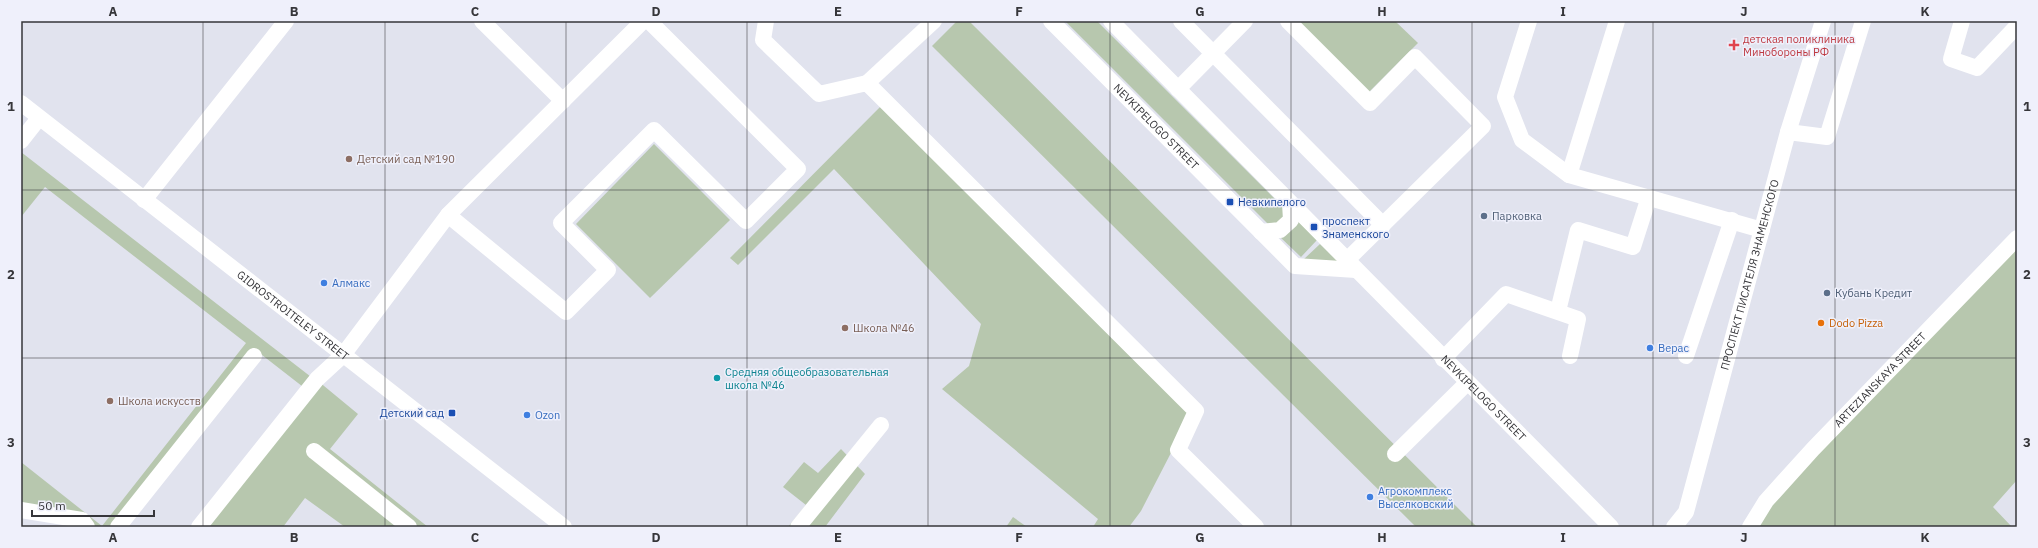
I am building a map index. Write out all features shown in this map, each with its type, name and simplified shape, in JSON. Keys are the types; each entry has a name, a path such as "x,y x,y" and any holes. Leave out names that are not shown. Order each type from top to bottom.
{"street":[{"path":"144,200 286,21"},
{"path":"482,21 563,100"},
{"path":"199,527 317,379 343,355 448,215 643,21"},
{"path":"448,215 566,312 608,270 561,223 654,130 746,221 798,169 650,21"},
{"path":"766,21 763,40 819,94 867,83 934,21"},
{"name":"NEVKIPELOGO STREET","path":"1051,21 1295,266 1351,265"},
{"name":"NEVKIPELOGO STREET","path":"1111,21 1467,383 1611,527"},
{"path":"1181,21 1383,225"},
{"path":"1178,89 1245,21"},
{"path":"1288,21 1370,103 1415,57 1483,126 1383,225 1351,265"},
{"path":"1529,21 1505,97 1522,140 1569,175 1649,196 1762,230"},
{"path":"1569,175 1617,21"},
{"name":"ПРОСПЕКТ ПИСАТЕЛЯ ЗНАМЕНСКОГО","path":"1674,527 1686,512 1788,132 1823,21"},
{"path":"1788,132 1827,137 1863,21"},
{"path":"1962,21 1951,60 1977,68 2017,26"},
{"path":"867,83 1196,411 1178,450 1256,527"},
{"name":"GIDROSTROITELEY STREET","path":"21,103 564,527"},
{"path":"21,141 39,118"},
{"path":"1558,311 1578,230 1633,247 1649,196"},
{"path":"1261,232 1280,230 1290,220 1290,203"},
{"path":"1686,356 1732,220"},
{"name":"ARTEZIANSKAYA STREET","path":"1750,527 1766,501 1813,449 2015,244"},
{"path":"1443,358 1506,294 1558,311 1578,320 1570,356"},
{"path":"118,527 254,356"},
{"path":"1395,454 1467,383"},
{"path":"798,527 881,425"},
{"path":"314,451 409,527"},
{"path":"21,510 82,520 87,527"}],"green space":[{"path":"957,21 969,21 1477,527 1416,527 932,46"},
{"path":"1065,21 1097,21 1286,210 1287,216 1275,226 1270,226"},
{"path":"1297,21 1395,21 1418,43 1369,92"},
{"path":"882,105 1191,414 1141,511 1129,527 1093,527 1098,519 942,389 969,366 981,324 834,169 738,265 730,258"},
{"path":"654,144 730,220 650,298 576,224"},
{"path":"21,152 315,380 307,390 253,348 110,527 92,527 21,508 21,462 102,526 246,343 45,187 21,217"},
{"path":"1296,219 1317,240 1301,257 1279,236"},
{"path":"2017,243 2017,480 1993,507 2012,527 1752,527 1784,480"},
{"path":"1320,244 1341,264 1303,260"},
{"path":"318,381 358,414 330,449 428,527 345,527 305,498 283,527 201,527"},
{"path":"841,449 865,474 825,527 788,527 806,505 783,487 804,462 818,473"},
{"path":"1013,517 1027,527 1006,527"}],"place":[{"name":"детская поликлиника Минобороны РФ","path":"1734,45"},
{"name":"Детский сад №190","path":"349,159"},
{"name":"Невкипелого","path":"1230,202"},
{"name":"Парковка","path":"1484,216"},
{"name":"проспект Знаменского","path":"1314,227"},
{"name":"Алмакс","path":"324,283"},
{"name":"Кубань Кредит","path":"1827,293"},
{"name":"Dodo Pizza","path":"1821,323"},
{"name":"Школа №46","path":"845,328"},
{"name":"Верас","path":"1650,348"},
{"name":"Средняя общеобразовательная школа №46","path":"717,378"},
{"name":"Школа искусств","path":"110,401"},
{"name":"Детский сад","path":"452,413"},
{"name":"Ozon","path":"527,415"},
{"name":"Агрокомплекс Выселковский","path":"1370,497"}]}
